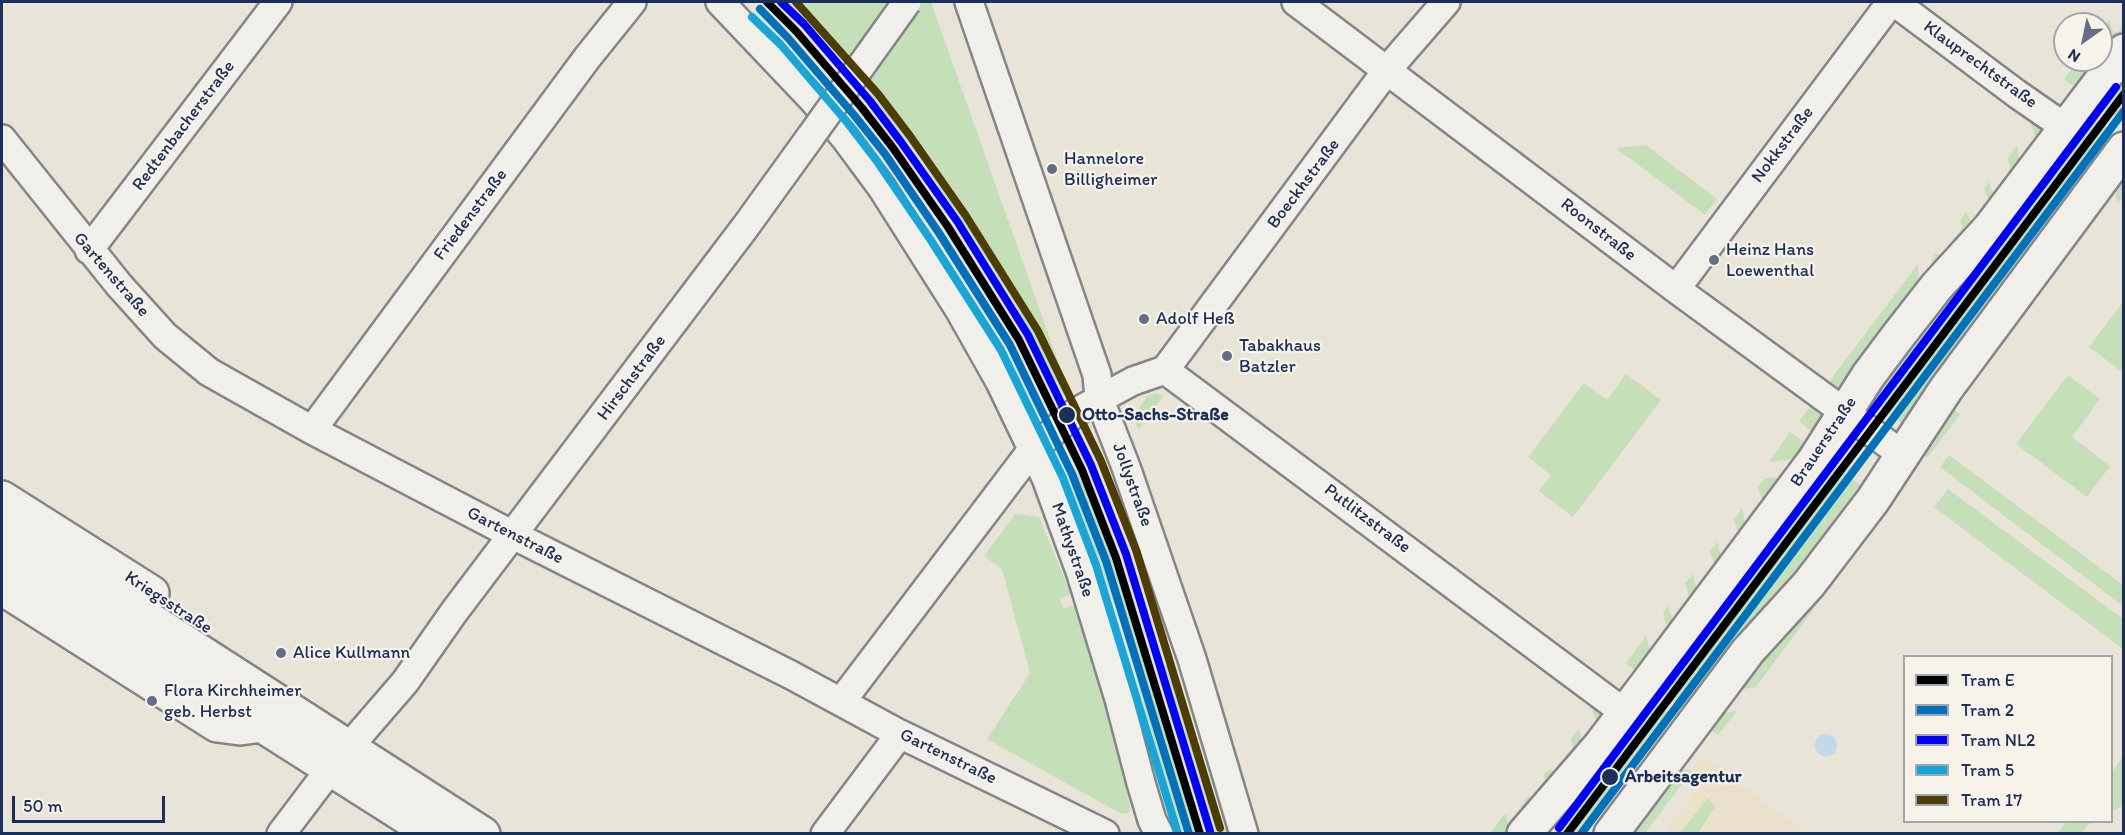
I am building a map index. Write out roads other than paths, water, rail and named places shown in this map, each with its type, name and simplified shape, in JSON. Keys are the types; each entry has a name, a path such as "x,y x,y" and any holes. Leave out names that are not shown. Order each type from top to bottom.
{"main road":[{"name":"Brauerstraße","path":"1524,834 1600,746 1814,461 1868,376 1937,286 1990,228 2124,51"},
{"path":"1611,834 1748,651 1809,584 1873,500 1957,374 2124,149"},
{"name":"Kriegsstraße","path":"2,498 267,667 311,739 339,758 433,834"},
{"path":"2,524 311,739"},
{"path":"2,560 261,725 311,739"},
{"path":"2,588 217,725 240,728 261,725"},
{"path":"339,758 396,777 483,834"}],"street":[{"name":"Redtenbacherstraße","path":"89,250 278,2"},
{"name":"Friedenstraße","path":"312,430 574,76 632,2"},
{"name":"Mathystraße","path":"720,2 814,101 882,188 960,311 1000,382 1046,478 1081,574 1110,667 1147,803 1159,834"},
{"name":"Hirschstraße","path":"281,834 339,758 405,682 746,226 908,2"},
{"name":"Jollystraße","path":"969,2 1096,375 1099,398 1126,467 1192,659 1244,834"},
{"name":"Roonstraße","path":"1296,2 1676,289 1903,455"},
{"name":"Boeckhstraße","path":"1166,370 1388,70 1446,2"},
{"name":"Klauprechtstraße","path":"1892,2 2066,128"},
{"name":"Nokkstraße","path":"1676,289 1892,2"},
{"name":"Gartenstraße","path":"2,139 89,250 165,336 209,372 312,430 513,535 900,734 1105,834"},
{"path":"841,702 1032,450 1060,424 1099,398 1133,381 1166,370"},
{"name":"Putlitzstraße","path":"1166,370 1625,713"},
{"path":"825,834 900,734"}],"water":[{"path":"1826,734 1834,737 1837,745 1834,753 1826,756 1818,753 1815,745 1818,737"}],"tram line":[{"name":"E","path":"767,2 796,31 893,148 948,227 1019,340 1082,470 1116,558 1200,834"},
{"name":"NL2","path":"781,2 804,24 870,101 901,142 957,221 1028,335 1091,465 1126,554 1210,831"},
{"name":"17","path":"796,2 878,94 910,136 966,216 1038,331 1101,461 1136,550 1220,828"},
{"name":"2","path":"760,9 788,38 885,154 939,233 1010,345 1072,474 1106,561 1189,834"},
{"name":"5","path":"752,17 781,45 876,160 1001,350 1063,478 1096,565 1178,834"},
{"name":"NL2","path":"1559,828 2116,87"},
{"name":"E","path":"1567,834 2124,94"},
{"name":"2","path":"1581,834 2124,111"}],"place":[{"name":"Hannelore Billigheimer","path":"1052,169"},
{"name":"Heinz Hans Loewenthal","path":"1714,260"},
{"name":"Adolf Heß","path":"1144,319"},
{"name":"Tabakhaus Batzler","path":"1227,356"},
{"name":"Otto-Sachs-Straße","path":"1067,415"},
{"name":"Alice Kullmann","path":"281,653"},
{"name":"Flora Kirchheimer geb. Herbst","path":"152,701"},
{"name":"Arbeitsagentur","path":"1610,777"}]}
